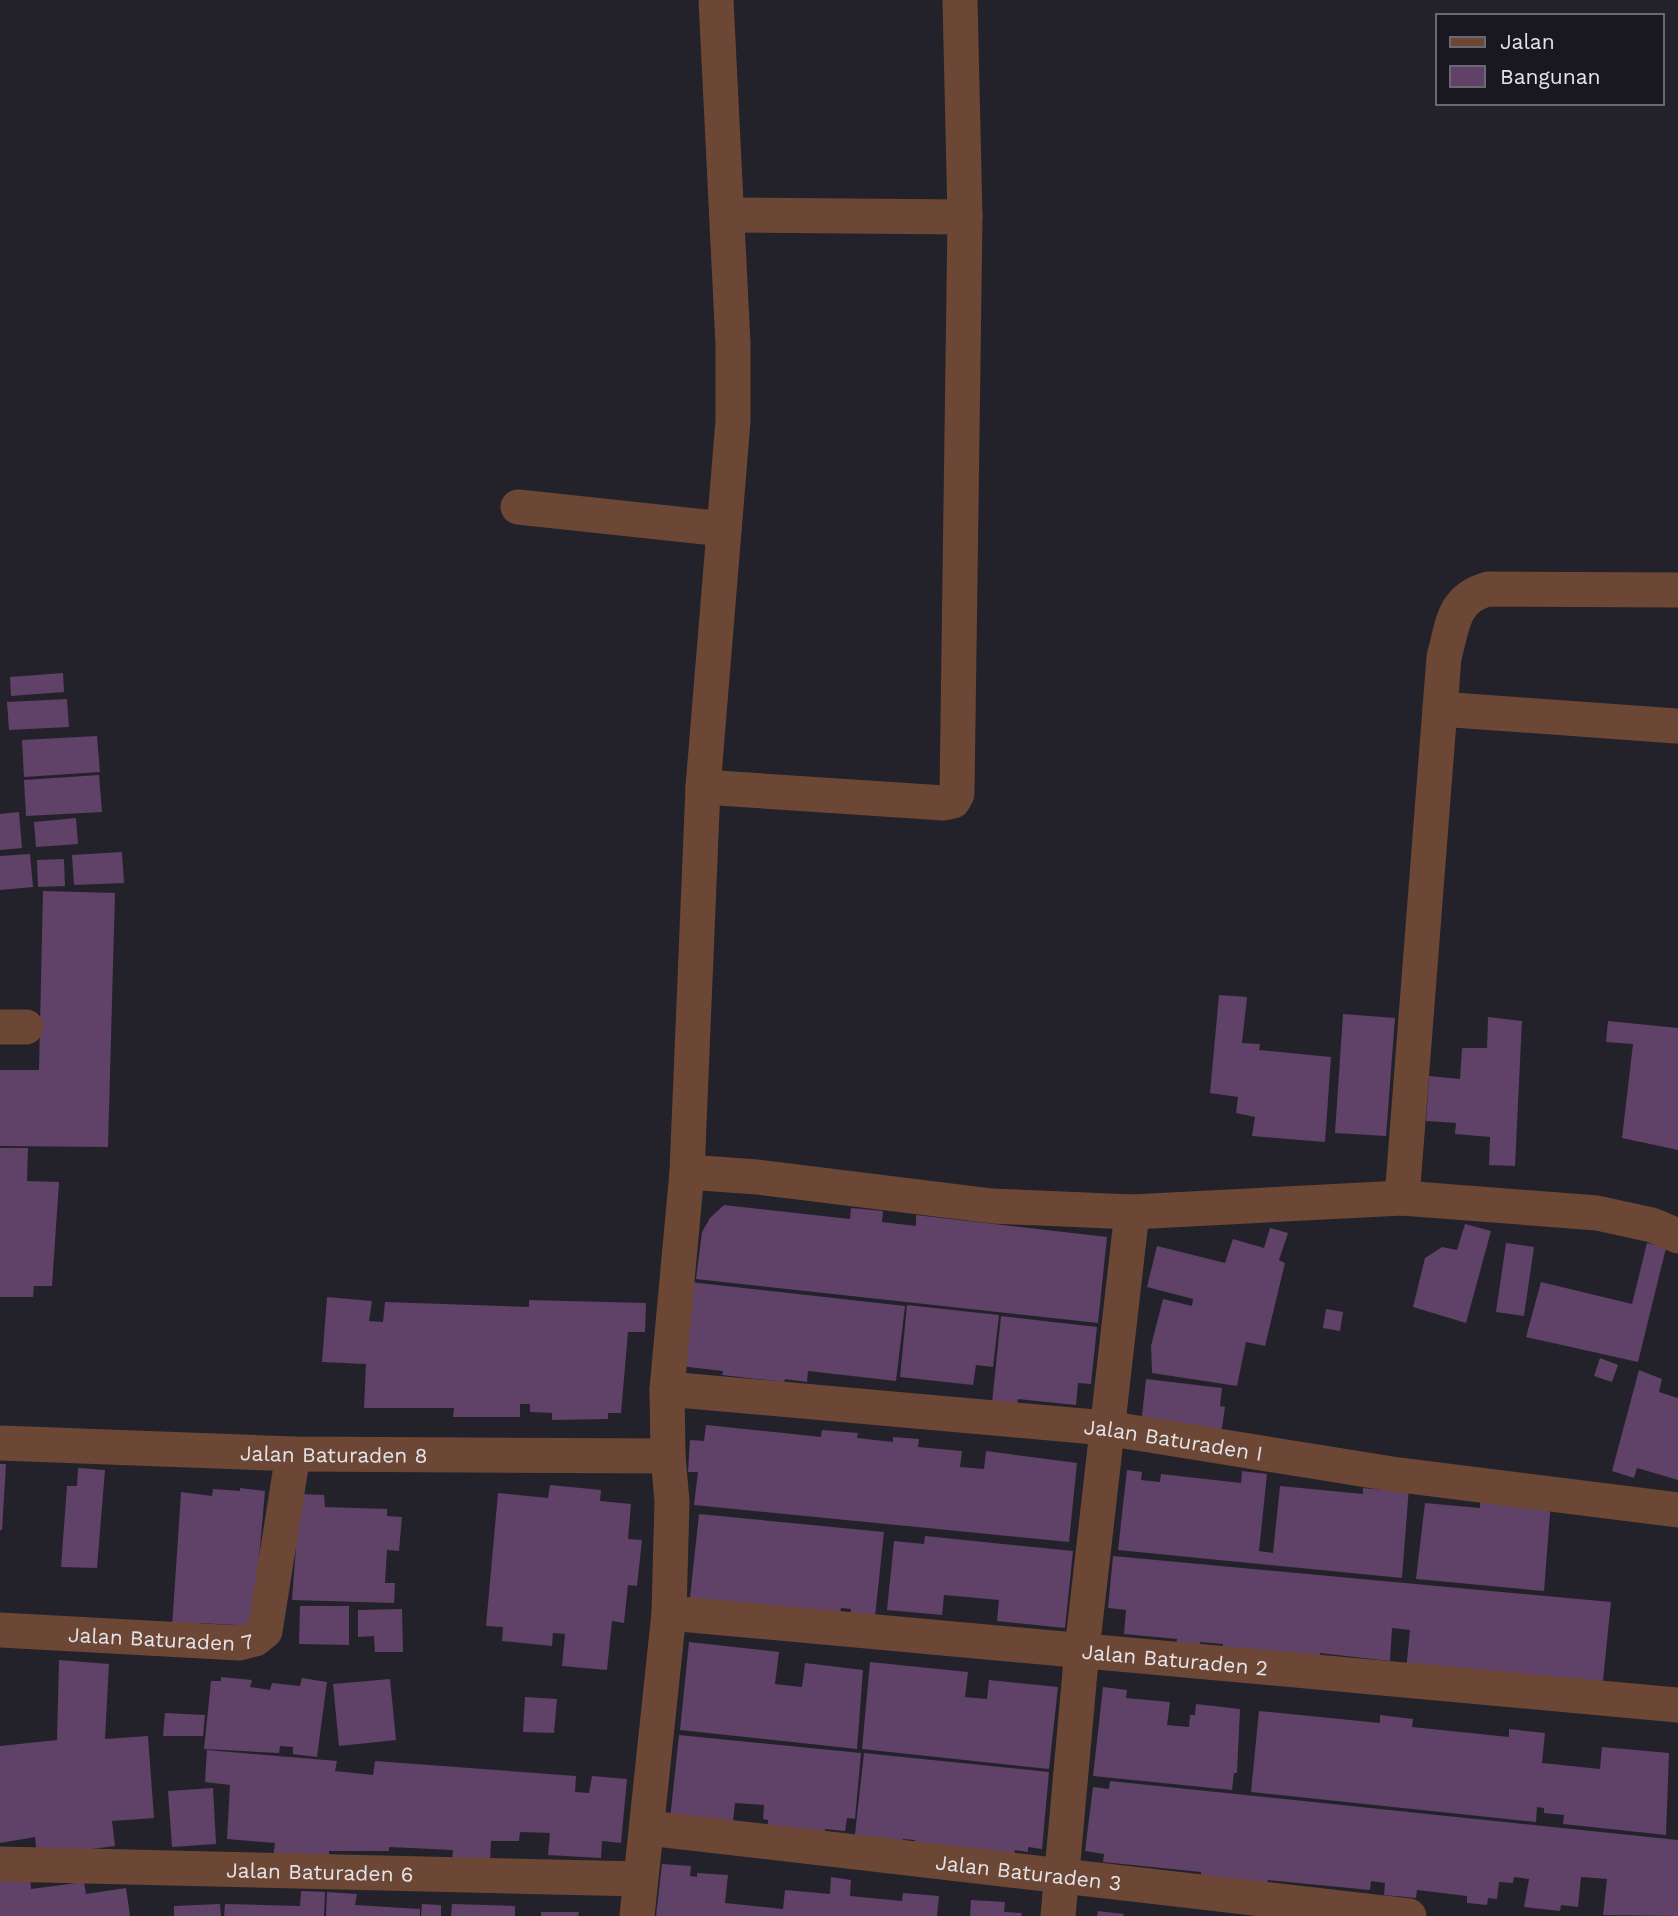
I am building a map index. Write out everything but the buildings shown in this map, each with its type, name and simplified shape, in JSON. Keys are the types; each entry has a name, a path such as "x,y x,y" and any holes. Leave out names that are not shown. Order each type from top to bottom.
{"street":[{"path":"637,1916 669,1613 672,1501 667,1456 667,1389 687,1172 703,788 733,421 733,344 716,0"},
{"path":"703,788 944,803 956,797 965,217 960,0"},
{"path":"727,215 965,217"},
{"path":"518,507 724,529"},
{"path":"1402,1198 1444,657 1457,607 1472,593 1488,589 1678,590"},
{"path":"1440,709 1676,726"},
{"path":"687,1172 757,1177 992,1206 1132,1212 1402,1198 1597,1213 1652,1225 1678,1236"},
{"path":"1058,1916 1082,1650 1132,1212"},
{"name":"Jalan Baturaden I","path":"667,1389 1107,1428 1405,1475 1678,1510"},
{"name":"Jalan Baturaden 8","path":"0,1443 293,1454 667,1456"},
{"name":"Jalan Baturaden 7","path":"0,1630 239,1643 255,1639 265,1631 293,1454"},
{"name":"Jalan Baturaden 2","path":"669,1613 1678,1705"},
{"name":"Jalan Baturaden 3","path":"648,1828 1409,1916"},
{"name":"Jalan Baturaden 6","path":"0,1864 640,1879"}]}
